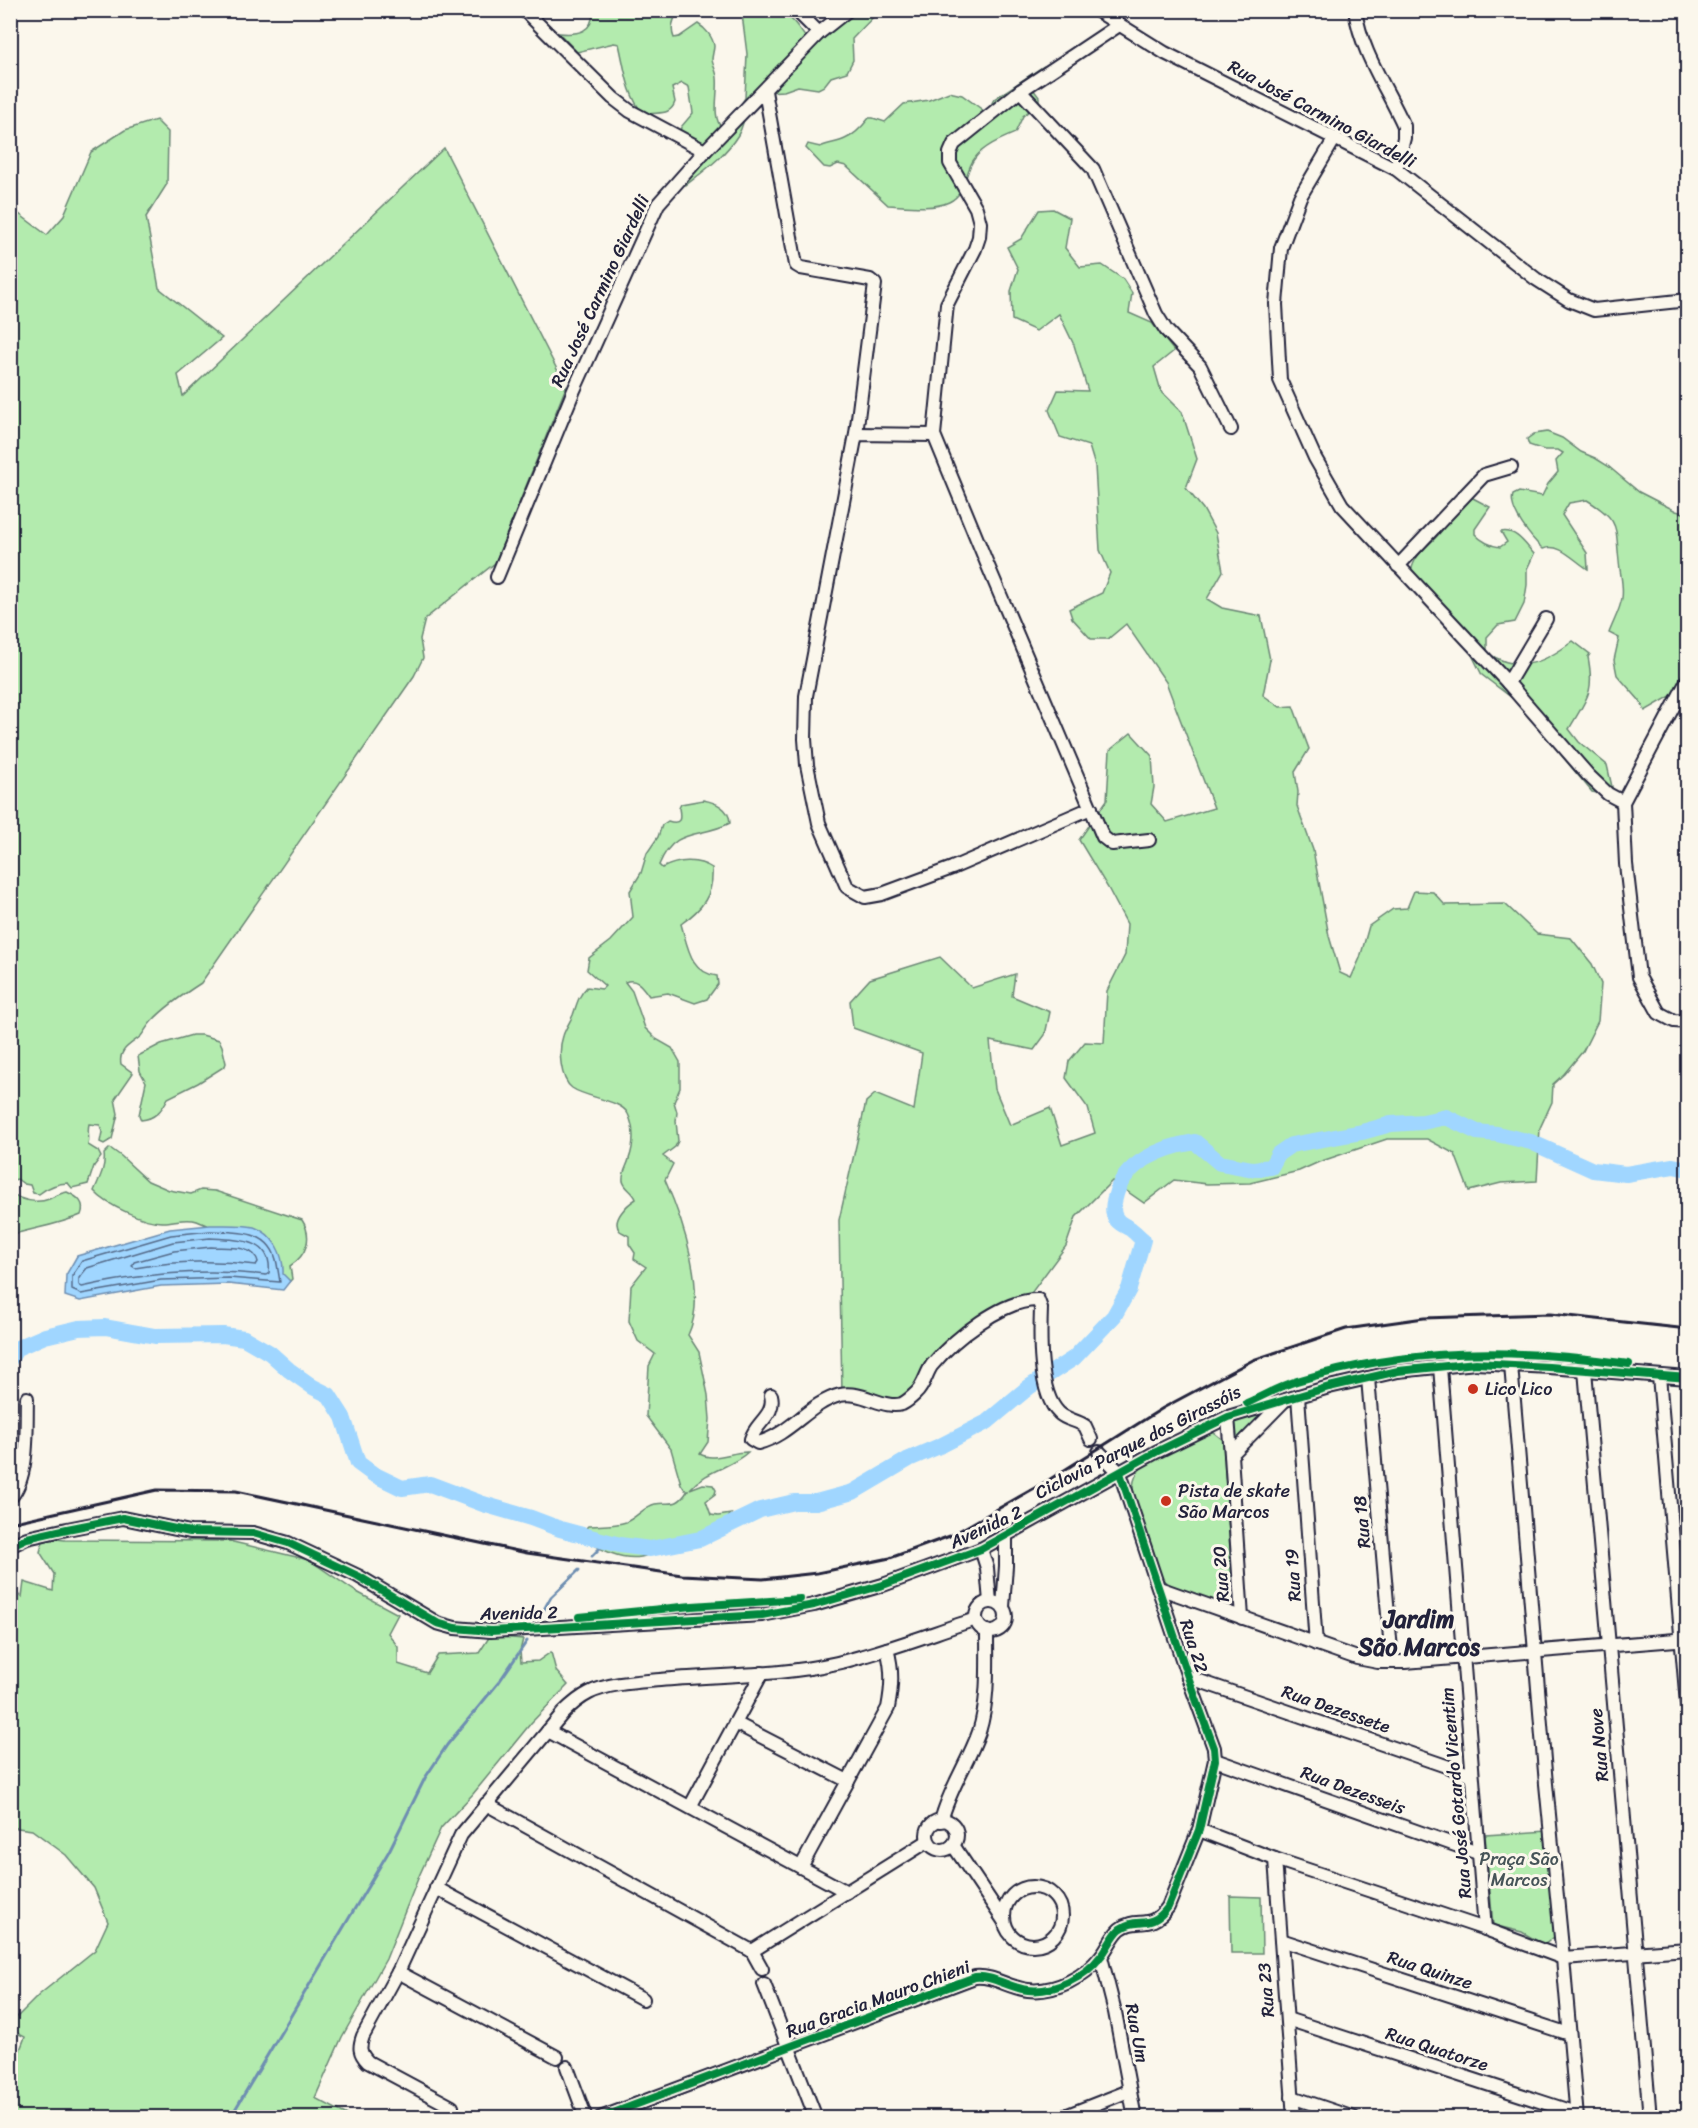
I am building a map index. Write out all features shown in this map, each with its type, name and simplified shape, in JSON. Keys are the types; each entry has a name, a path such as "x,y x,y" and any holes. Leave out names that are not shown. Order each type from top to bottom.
{"street":[{"path":"524,10 613,98 630,111 705,151"},
{"path":"796,10 819,33"},
{"name":"Rua José Carmino Giardelli","path":"497,577 574,390 652,214 665,195 705,151 819,33 848,10"},
{"name":"Rua José Carmino Giardelli","path":"1096,10 1165,53 1396,169 1536,279 1569,300 1594,310 1688,300"},
{"path":"1355,10 1357,29 1363,45 1404,126 1404,138 1396,169"},
{"path":"1119,25 1020,91 954,144 950,153 950,163 976,207 980,230 975,249 951,296 945,316 934,435 1103,837 1112,844 1149,840"},
{"path":"765,91 796,266 870,280 875,284 856,434 806,696 807,765 819,823 848,887 865,897 882,894 952,868 1091,808"},
{"path":"1020,91 1090,163 1156,314 1166,330 1200,366 1231,429"},
{"path":"1335,138 1300,198 1281,248 1276,304 1280,380 1315,458 1342,505 1508,683 1588,775 1608,794 1623,802"},
{"path":"856,434 934,435"},
{"path":"1398,566 1481,478 1488,473 1511,467"},
{"path":"1508,683 1546,619"},
{"path":"1688,679 1623,802 1626,864 1639,977 1659,1013 1674,1021 1688,1022"},
{"path":"771,1395 773,1402 770,1412 753,1431 751,1439 758,1443 771,1440 825,1401 842,1395 863,1395 882,1403 901,1404 919,1390 932,1366 969,1330 1001,1309 1026,1300 1038,1300 1041,1308 1041,1362 1052,1404 1060,1415 1085,1426 1091,1439"},
{"name":"Avenida 2","path":"10,1546 27,1538 67,1528 123,1518 190,1532 253,1533 288,1543 358,1576 437,1623 454,1628 491,1631 762,1615 814,1605 883,1585 981,1549 1156,1452 1228,1418 1368,1378 1398,1371 1476,1364 1688,1378"},
{"path":"1511,1365 1576,2115"},
{"name":"Rua José Gotardo Vicentim","path":"1440,1367 1485,1929"},
{"name":"Rua Nove","path":"1585,1370 1650,2118"},
{"path":"1659,1376 1684,1639 1688,1716"},
{"name":"Rua 18","path":"1368,1378 1392,1662"},
{"path":"10,1498 19,1483 24,1464 27,1398"},
{"path":"1231,1455 1292,1398"},
{"name":"Rua 19","path":"1292,1398 1316,1644"},
{"name":"Rua 20","path":"1228,1418 1242,1617"},
{"path":"1099,1452 1120,1473"},
{"name":"Rua 22","path":"1120,1473 1214,1748 1215,1760 1199,1830"},
{"path":"987,1632 1000,1629 1006,1619 1003,1607 1006,1536"},
{"path":"981,1549 987,1568 990,1602"},
{"path":"1159,1588 1357,1658 1378,1662 1463,1658 1684,1639"},
{"path":"987,1632 978,1625 976,1619 980,1607 990,1602 998,1603 1003,1607"},
{"path":"452,2107 368,2062 362,2056 359,2047 398,1972 461,1835 563,1713 590,1692 617,1685 789,1671 837,1663 976,1619"},
{"path":"941,1821 947,1798 978,1733 985,1708 987,1632"},
{"path":"801,1867 888,1708 892,1687 892,1665 887,1649"},
{"path":"690,1807 762,1673"},
{"name":"Rua Dezessete","path":"1188,1677 1472,1775"},
{"path":"735,1723 848,1781"},
{"path":"548,1731 847,1892"},
{"name":"Rua Dezesseis","path":"1215,1760 1478,1853"},
{"path":"486,1804 752,1951 762,1969"},
{"path":"941,1821 947,1821 953,1826 957,1832 957,1839 947,1849 940,1850 928,1841 927,1834 934,1823 941,1821"},
{"path":"1199,1830 1275,1859 1485,1929 1563,1958 1688,1949"},
{"name":"Rua Gracia Mauro Chieni","path":"600,2118 975,1977 987,1976 1005,1985 1029,1990 1046,1990 1062,1985 1087,1971 1101,1957 1118,1931 1127,1925 1151,1923 1161,1918 1168,1908 1199,1830"},
{"path":"752,1951 928,1841"},
{"path":"953,1845 1004,1921 1007,1930 1020,1942 1038,1945 1047,1941 1059,1928 1062,1919 1058,1899 1041,1887 1021,1888 1006,1902 1004,1921"},
{"name":"Rua 23","path":"1275,1859 1294,2118"},
{"path":"436,1888 643,1999"},
{"name":"Rua Quinze","path":"1281,1940 1569,2034"},
{"name":"Rua Um","path":"1101,1957 1113,2003 1135,2118"},
{"path":"398,1972 557,2057"},
{"path":"764,1984 816,2118"},
{"name":"Rua Quatorze","path":"1287,2019 1576,2115"},
{"path":"567,2067 586,2118"},
{"path":"1060,2118 1129,2091"},
{"path":"1293,2097 1354,2118"}],"green space":[{"path":"593,11 621,11 634,15 651,11 679,11 673,24 674,38 698,24 703,28 710,36 714,46 712,60 717,76 716,111 722,128 727,127 745,98 747,54 742,14 745,11 762,11 764,16 769,17 779,11 784,13 808,41 850,11 879,11 852,39 853,60 847,72 831,77 824,86 818,89 798,86 784,91 765,92 759,106 746,114 741,130 727,150 686,185 685,179 698,147 679,136 681,127 693,113 689,87 682,83 672,88 675,102 670,110 644,115 630,90 619,44 614,43 577,52 559,33 583,31 590,24"},
{"path":"1044,66 1032,85 1039,97 1039,103 1023,116 1015,133 993,143 979,154 971,163 959,194 949,202 919,207 888,205 846,166 838,164 830,168 824,167 806,148 808,144 820,147 842,140 855,133 869,118 885,122 904,104 929,100 949,92 962,95 987,113 998,109 991,105 994,99"},
{"path":"156,120 168,132 167,184 146,217 159,288 222,338 178,375 183,396 444,148 566,387 495,563 425,619 420,639 423,658 414,676 201,983 163,1010 122,1054 121,1064 133,1073 115,1099 118,1114 112,1139 104,1144 100,1142 102,1132 100,1125 89,1124 88,1145 98,1151 101,1157 94,1166 88,1184 72,1188 68,1183 60,1184 49,1187 39,1194 33,1193 30,1185 17,1179 10,1181 11,208 47,235 63,217 91,152 125,130"},
{"path":"1053,209 1070,218 1065,248 1080,267 1102,265 1123,279 1132,293 1129,313 1152,323 1174,351 1154,367 1161,391 1182,412 1197,459 1186,488 1203,509 1216,533 1223,571 1207,599 1222,608 1261,616 1270,660 1263,695 1280,707 1293,706 1309,749 1295,772 1298,792 1297,806 1313,850 1329,936 1340,973 1351,978 1360,958 1369,926 1393,909 1407,908 1414,891 1433,892 1445,905 1505,904 1537,934 1571,938 1592,964 1601,984 1598,1021 1583,1051 1553,1084 1552,1102 1540,1128 1537,1181 1501,1183 1469,1191 1455,1154 1427,1139 1387,1139 1299,1171 1250,1183 1207,1184 1174,1180 1144,1203 1112,1181 1076,1217 1066,1246 1026,1300 969,1330 901,1404 842,1395 839,1220 866,1102 875,1094 914,1110 922,1053 853,1028 850,1001 870,979 940,957 972,988 1015,974 1012,996 1050,1012 1045,1035 1034,1050 990,1041 995,1089 1010,1125 1050,1108 1062,1145 1095,1133 1088,1108 1066,1078 1069,1061 1085,1042 1104,1043 1107,991 1125,955 1127,924 1079,840 1107,800 1110,750 1131,733 1152,756 1154,787 1151,804 1167,822 1214,808 1166,682 1126,624 1108,639 1091,639 1072,618 1069,609 1102,593 1110,573 1100,550 1095,466 1089,446 1060,437 1049,410 1058,390 1088,391 1074,345 1059,314 1036,331 1012,320 1011,291 1018,269 1007,247 1021,239 1039,210"},
{"path":"1547,432 1562,438 1581,452 1608,466 1639,492 1676,511 1687,514 1687,676 1676,693 1645,711 1640,701 1617,675 1614,660 1619,638 1609,633 1622,598 1616,532 1611,519 1587,500 1569,503 1562,515 1587,553 1588,569 1561,550 1543,549 1527,531 1514,508 1513,495 1519,492 1542,496 1558,472 1556,461 1563,453 1529,445 1527,439 1534,434"},
{"path":"1471,497 1490,507 1475,529 1477,537 1486,543 1500,547 1507,542 1501,532 1511,533 1520,538 1534,554 1527,569 1524,604 1515,622 1498,625 1487,637 1487,653 1511,663 1532,663 1552,655 1573,641 1590,654 1588,657 1591,679 1588,695 1569,729 1579,742 1607,765 1613,791 1603,794 1592,792 1512,698 1482,675 1471,653 1439,613 1411,572 1416,558 1444,527 1453,499"},
{"path":"703,800 717,804 725,810 730,823 680,839 672,844 659,865 662,868 674,863 694,861 712,868 709,894 701,907 681,924 688,950 696,964 708,974 717,976 718,984 707,999 695,1003 668,993 649,996 636,982 625,982 632,991 645,1028 656,1039 672,1048 680,1062 680,1088 674,1102 677,1112 678,1141 675,1147 663,1156 673,1164 665,1180 685,1236 694,1278 693,1318 688,1335 699,1352 708,1395 710,1419 708,1442 700,1454 717,1457 748,1452 704,1477 690,1489 703,1484 713,1485 716,1490 715,1494 706,1501 711,1515 731,1514 722,1525 699,1543 686,1548 658,1551 634,1558 611,1553 596,1546 584,1537 584,1530 588,1526 626,1522 651,1505 677,1502 688,1490 685,1490 681,1484 671,1449 646,1416 649,1366 655,1354 638,1341 629,1321 631,1286 646,1267 634,1259 635,1253 629,1244 629,1236 617,1227 621,1213 636,1199 623,1181 633,1142 630,1119 619,1105 578,1091 568,1084 561,1064 561,1042 578,1000 587,987 602,989 605,986 587,970 589,958 611,941 633,917 630,891 641,873 647,853 658,837 662,825 668,821 678,822 681,804"},
{"path":"192,1035 202,1035 219,1040 225,1066 168,1098 158,1113 141,1120 139,1115 146,1082 140,1071 138,1056 161,1044"},
{"path":"110,1148 148,1181 169,1190 191,1194 201,1190 215,1191 302,1220 308,1239 301,1257 290,1266 292,1279 289,1282 233,1240 210,1226 193,1220 156,1222 147,1220 107,1202 94,1191 103,1168 104,1154"},
{"path":"67,1192 75,1196 82,1204 81,1215 11,1235 11,1194 24,1200 39,1201"},
{"path":"1274,1408 1234,1447 1232,1423 1236,1419"},
{"path":"1213,1432 1223,1440 1233,1596 1223,1603 1181,1590 1159,1576 1133,1500 1134,1481 1144,1465 1203,1434"},
{"path":"56,1539 229,1541 309,1560 355,1591 398,1614 388,1633 398,1647 398,1664 427,1673 438,1655 479,1653 490,1636 523,1639 520,1651 521,1662 538,1661 551,1652 556,1671 568,1685 531,1723 473,1794 441,1828 386,1959 342,2037 315,2098 351,2117 11,2117 11,2073 25,2037 11,2030 11,2023 40,1994 95,1950 108,1922 94,1888 66,1855 32,1830 11,1827 11,1591 22,1597 24,1582 53,1591 54,1574 40,1552 43,1541"},
{"name":"Praça São Marcos","path":"1547,1831 1554,1937 1544,1945 1522,1932 1493,1925 1485,1835"},
{"path":"1230,1896 1261,1897 1262,1953 1231,1953"}],"water":[{"path":"210,1225 249,1226 267,1235 280,1253 283,1274 290,1281 283,1290 228,1284 161,1286 80,1301 65,1296 66,1275 77,1256 170,1229"}],"waterway":[{"path":"10,1359 17,1348 45,1336 79,1328 105,1327 155,1336 223,1335 244,1338 270,1353 313,1387 329,1395 343,1417 358,1463 373,1474 402,1488 430,1484 560,1529 620,1545 650,1549 700,1539 760,1510 794,1502 816,1502 853,1492 909,1459 987,1422 1029,1387 1074,1358 1114,1316 1129,1289 1143,1240 1115,1218 1114,1204 1119,1185 1126,1175 1146,1158 1158,1152 1195,1142 1220,1163 1253,1169 1271,1167 1278,1154 1291,1145 1362,1132 1391,1124 1423,1122 1446,1117 1477,1132 1531,1142 1593,1170 1626,1174 1673,1166 1688,1169"},
{"path":"592,1556 607,1541"},
{"path":"542,1613 551,1597 579,1570"},
{"path":"230,2118 389,1851 425,1778 447,1745 499,1682 527,1641"}],"railway":[{"path":"10,1523 157,1490 236,1491 527,1553 682,1575 763,1579 817,1573 890,1558 950,1536 1047,1481 1163,1408 1253,1360 1346,1329 1424,1318 1550,1314 1688,1329"}],"cycle path":[{"name":"Ciclovia Parque dos Girassóis","path":"1247,1403 1291,1383 1338,1370 1421,1356 1503,1353 1629,1364"},
{"name":"Ciclovia Parque dos Girassóis","path":"10,1546 27,1538 123,1518 190,1532 253,1533 288,1543 358,1576 437,1623 455,1628 491,1631 762,1615 814,1605 883,1585 981,1549 1156,1452 1228,1417 1329,1387 1398,1371 1476,1363 1688,1378"},
{"name":"Ciclovia Parque dos Girassóis","path":"600,2118 975,1977 988,1978 1028,1990 1059,1986 1087,1971 1120,1929 1126,1925 1149,1922 1161,1915 1168,1907 1199,1830 1215,1760 1214,1748 1120,1473"},
{"path":"579,1617 800,1599"}],"place":[{"name":"Lico Lico","path":"1473,1389"},
{"name":"Pista de skate São Marcos","path":"1166,1501"}],"district":[{"name":"Jardim São Marcos","path":"1419,1633"}]}
